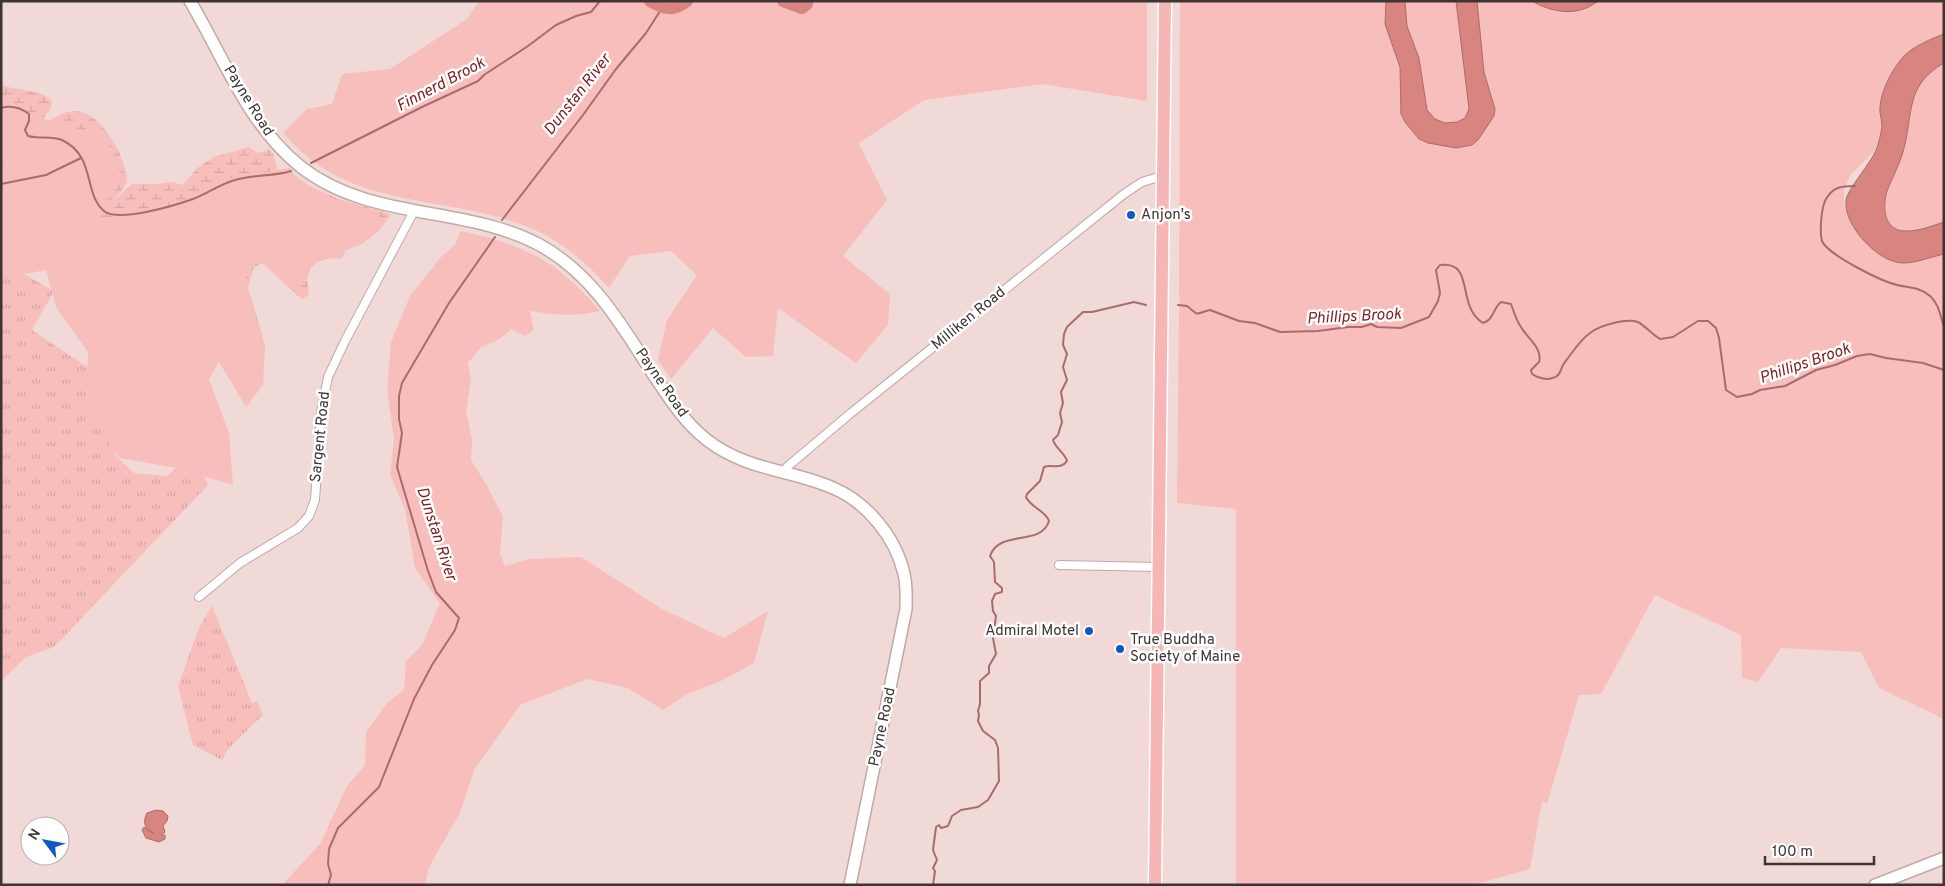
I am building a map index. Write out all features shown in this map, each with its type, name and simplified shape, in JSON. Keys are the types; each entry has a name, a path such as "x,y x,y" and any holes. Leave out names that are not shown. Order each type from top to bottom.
{"main road":[{"name":"Payne Road","path":"190,1 254,116 286,154 312,175 339,190 371,202 455,219 511,233 541,246 560,258 579,274 603,299 666,394 686,420 700,434 714,445 743,460 833,488 860,505 875,520 898,556 905,579 906,609 850,885"},
{"path":"1155,885 1164,1"},
{"path":"1875,885 1944,858"}],"street":[{"name":"Milliken Road","path":"784,474 787,467 851,413 1124,194 1142,182 1162,176"},
{"name":"Sargent Road","path":"199,597 240,562 291,532 309,516 315,500 321,412 328,377 345,340 414,211"},
{"path":"1059,566 1158,567"}],"green space":[{"path":"479,1 1147,1 1147,101 1042,84 924,100 859,143 887,200 843,256 890,294 888,325 856,363 778,308 773,356 746,357 713,328 671,379 658,360 667,320 697,275 671,251 630,256 609,288 569,250 533,229 496,216 397,197 349,182 314,162 283,133 307,109 332,104 342,74 390,69 467,19"},
{"path":"1180,1 1944,1 1944,35 1893,72 1877,149 1851,174 1844,189 1844,205 1857,232 1936,255 1944,253 1944,719 1879,688 1861,652 1781,648 1758,682 1742,678 1741,635 1655,595 1601,694 1579,695 1547,804 1542,801 1530,869 1473,885 1236,885 1236,509 1177,503 1180,302"},
{"path":"1944,62 1944,224 1901,233 1885,224 1881,206 1911,102 1918,85 1926,72"},
{"path":"1,85 35,92 52,101 49,111 40,125 63,114 76,111 85,113 103,127 117,147 127,178 124,188 113,201 132,184 171,182 183,185 197,168 214,157 249,147 257,153 269,150 272,152 278,170 290,168 296,179 304,187 391,214 373,236 347,246 342,258 325,259 311,265 307,280 309,295 302,299 284,284 280,275 275,270 263,263 254,267 248,288 263,337 263,348 1,226 1,163 13,162 1,142"},
{"path":"2,102 24,113 105,137 116,164 125,177 94,216 103,219 131,211 165,210 230,178 287,169 308,185 331,197 380,215 364,243 318,262 287,286 253,254 245,282 265,346 263,385 246,407 219,362 209,379 229,433 233,485 176,468 119,458 85,406 88,352 57,309 46,270 1,278 1,167 6,167 1,160"},
{"path":"460,231 503,242 538,257 569,279 600,311 565,315 530,311 534,330 525,336 511,329 500,339 481,347 468,363 471,380 466,411 472,440 471,460 503,517 500,554 505,566 529,559 581,557 662,609 724,638 768,611 754,663 721,681 687,694 663,710 628,688 587,679 520,705 474,770 460,813 429,867 425,885 282,885 320,844 347,786 365,765 366,732 388,702 404,690 406,661 422,645 440,603 415,568 405,509 390,475 394,439 387,391 391,342 410,296 441,257 455,245"},
{"path":"1,261 54,291 32,330 96,373 115,455 134,473 167,476 194,453 208,485 54,647 26,657 1,681"},
{"path":"212,606 252,703 257,701 263,715 229,748 222,760 193,745 178,686 199,628"}],"shaded area":[{"path":"1386,1 1405,1 1407,26 1419,58 1427,110 1435,119 1445,123 1457,122 1465,118 1469,109 1456,1 1477,1 1484,72 1495,109 1494,116 1478,140 1472,145 1456,148 1428,143 1419,139 1405,122 1401,114 1400,67 1385,24"},
{"path":"1532,1 1598,1 1582,9 1565,12 1548,8"},
{"path":"1944,34 1944,63 1922,81 1916,91 1903,152 1885,198 1885,211 1889,223 1893,228 1899,230 1916,230 1944,222 1944,254 1913,262 1893,261 1873,250 1856,231 1850,220 1846,200 1877,148 1882,126 1881,100 1892,73 1900,61 1912,49"},
{"path":"156,810 163,811 168,816 163,826 165,832 161,835 165,835 165,839 159,842 146,838 142,830 144,827 148,830 145,823 147,813"}],"waterway":[{"name":"Finnerd Brook","path":"311,163 478,81 556,25 591,12 600,1"},
{"name":"Dunstan River","path":"650,1 669,8 677,7 687,1"},
{"name":"Dunstan River","path":"783,1 802,8 807,4 807,1"},
{"name":"Dunstan River","path":"502,220 616,69 646,33 662,8"},
{"name":"Finnerd Brook","path":"1,108 16,108 29,114 29,121 25,130 28,136 58,139 73,147 85,165 93,195 104,211 111,214 134,214 161,209 193,199 235,180 291,171"},
{"path":"1,184 46,175 81,158"},
{"name":"Phillips Brook","path":"1855,186 1838,188 1826,199 1821,222 1822,241 1826,247 1844,260 1868,273 1889,283 1918,289 1926,293 1937,306 1944,327"},
{"name":"Dunstan River","path":"328,885 331,875 328,864 329,849 338,828 379,787 414,699 432,665 455,630 459,618 436,592 397,467 402,433 399,419 399,396 402,383 449,303 495,237"},
{"name":"Phillips Brook","path":"1178,305 1187,306 1197,314 1210,310 1239,321 1255,323 1280,332 1318,331 1362,327 1371,324 1377,327 1401,328 1429,317 1438,301 1440,293 1436,270 1440,265 1451,266 1458,270 1462,277 1470,306 1483,323 1491,317 1501,302 1511,304 1519,324 1539,352 1539,362 1531,370 1532,374 1541,378 1548,379 1557,376 1576,347 1594,330 1627,321 1638,322 1660,339 1673,337 1698,321 1708,321 1716,328 1719,338 1726,390 1737,397 1760,390 1785,386 1816,370 1857,356 1870,354 1923,363 1944,370"},
{"name":"Phillips Brook","path":"933,885 935,871 933,868 937,860 933,850 936,827 939,825 941,828 948,826 952,816 961,810 978,807 988,800 999,781 998,748 995,740 983,731 978,721 980,681 989,673 989,666 996,654 993,638 996,616 993,611 992,601 995,594 1002,592 1002,588 995,582 994,562 990,556 995,548 1002,543 1038,534 1045,529 1049,521 1026,497 1040,481 1044,467 1059,466 1067,461 1053,440 1058,435 1062,422 1060,413 1063,403 1061,392 1067,380 1063,367 1067,354 1063,345 1064,334 1067,327 1083,312 1092,312 1134,302 1146,305"}],"place":[{"name":"Anjon's","path":"1131,215"},
{"name":"Admiral Motel","path":"1089,631"},
{"name":"True Buddha Society of Maine","path":"1120,649"}]}
